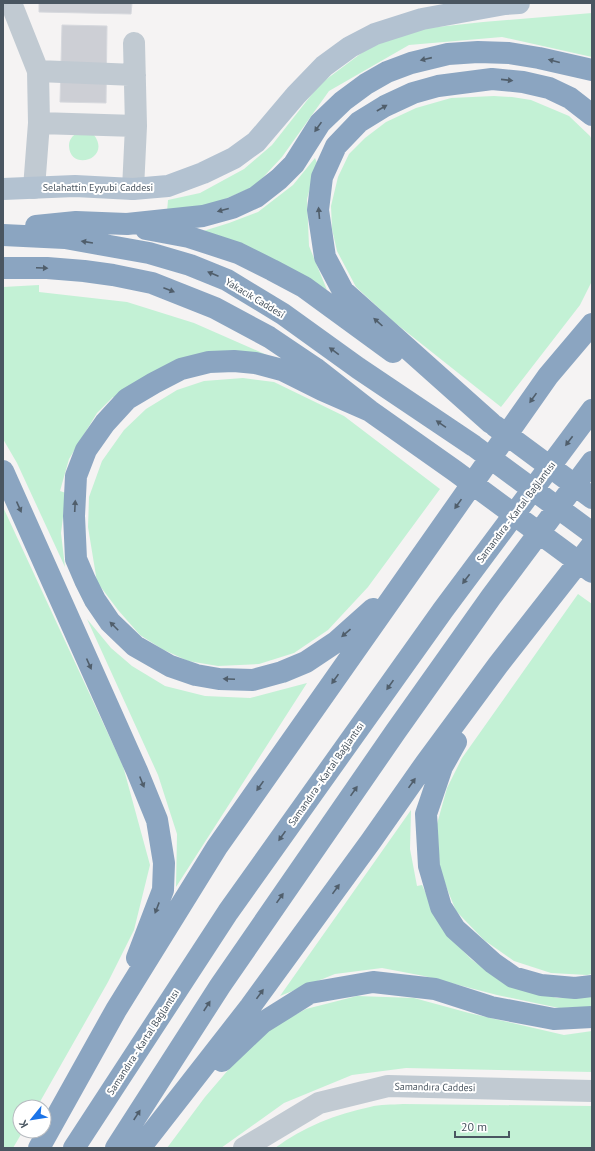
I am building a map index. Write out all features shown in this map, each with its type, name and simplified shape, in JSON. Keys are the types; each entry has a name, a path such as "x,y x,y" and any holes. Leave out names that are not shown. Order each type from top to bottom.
{"highway":[{"path":"3,234 32,227 76,222 127,224 204,216 232,208 256,197 279,179 294,164 320,123 343,100 387,72 411,63 448,54 478,52 509,53 592,70"},
{"path":"491,423 343,291 325,256 318,210 322,177 336,146 359,122 385,106 413,93 438,86 492,79 523,82 548,88 570,98 592,115"},
{"path":"127,224 189,237 238,254 304,287 592,498"},
{"name":"Yakacık Caddesi","path":"3,234 65,238 149,253 190,265 227,280 283,314 358,368 474,446 592,533"},
{"path":"3,268 47,268 114,275 152,283 216,308 269,337 316,368 370,410 592,572"},
{"path":"39,1148 116,1010 217,847 548,376 592,310"},
{"path":"548,376 592,324"},
{"path":"370,410 322,390 282,370 255,363 234,361 209,362 181,370 154,383 127,399 105,423 86,450 76,476 74,516 76,559 95,600 110,622 135,646 170,666 196,675 219,679 253,680 282,672 306,662 336,642 374,608 414,566"},
{"name":"Samandıra - Kartal Bağlantısı","path":"74,1148 228,912 443,610 592,410"},
{"path":"116,1148 220,986 396,731 491,597 592,462"},
{"path":"3,471 137,771 157,820 164,863 163,890 116,1010"},
{"path":"145,1141 250,1006 498,665 592,545"},
{"path":"498,665 442,767 426,814 429,866 441,907 455,929 493,963 513,977 541,985 576,988 592,986"},
{"path":"145,1141 204,1078 262,1023 310,993 373,982 434,989 491,1007 554,1019 592,1017"}],"main road":[{"name":"Selahattin Eyyubi Caddesi","path":"3,189 75,186 133,189 168,186 203,173 234,158 256,142 296,95 324,66 350,47 375,34 422,19 505,4 519,3"}],"street":[{"path":"11,3 38,71 39,124 34,188"},
{"path":"133,189 136,126 134,43"},
{"path":"38,71 135,75"},
{"path":"39,124 136,126"},
{"name":"Samandıra Caddesi","path":"244,1148 319,1103 388,1086 592,1091"}],"green space":[{"path":"592,13 592,57 502,37 409,45 329,91 282,157 255,186 200,210 167,212 168,200 200,193 244,169 272,145 320,84 367,49 410,30"},
{"path":"494,96 531,100 569,116 590,136 592,140 592,281 580,305 501,407 394,322 356,287 337,251 332,229 331,206 338,177 349,154 365,138 386,122 416,108 451,98"},
{"path":"77,133 94,135 98,143 98,150 94,156 89,159 76,159 71,154 69,146 70,142 72,137"},
{"path":"315,158 317,163 307,199 309,246 327,290 302,276 197,233 258,212 293,185"},
{"path":"39,285 39,292 127,302 194,323 267,355 231,354 118,400 113,397 97,413 69,459 60,491 66,493 61,533 65,567 17,463 3,439 3,287"},
{"path":"243,378 274,382 344,416 440,489 368,587 328,630 294,653 259,664 218,666 188,661 162,649 140,635 118,610 97,582 88,527 89,497 102,461 124,430 146,409 177,390 204,381"},
{"path":"3,507 123,766 150,865 134,930 108,982 42,1099 12,1099 12,1139 18,1139 13,1148 3,1148"},
{"path":"578,594 592,604 592,974 587,975 551,973 514,961 484,940 456,911 440,871 437,824 447,788 462,758"},
{"path":"87,619 111,648 132,666 165,686 205,696 250,698 307,683 176,887 177,834 158,775"},
{"path":"411,810 410,849 417,886 422,885 443,930 471,959 503,983 557,998 592,997 592,1007 559,1008 497,995 424,976 382,968 335,974 280,996"},
{"path":"357,996 414,998 469,1013 564,1035 592,1031 592,1072 406,1068 352,1075 284,1103 221,1148 167,1148 205,1097 259,1034 306,1009"},
{"path":"403,1104 592,1106 592,1148 275,1148 286,1140 320,1122 345,1113 374,1106"}],"building":[{"path":"39,3 132,3 131,14 39,12"},
{"path":"62,25 107,26 106,103 60,102"}]}
